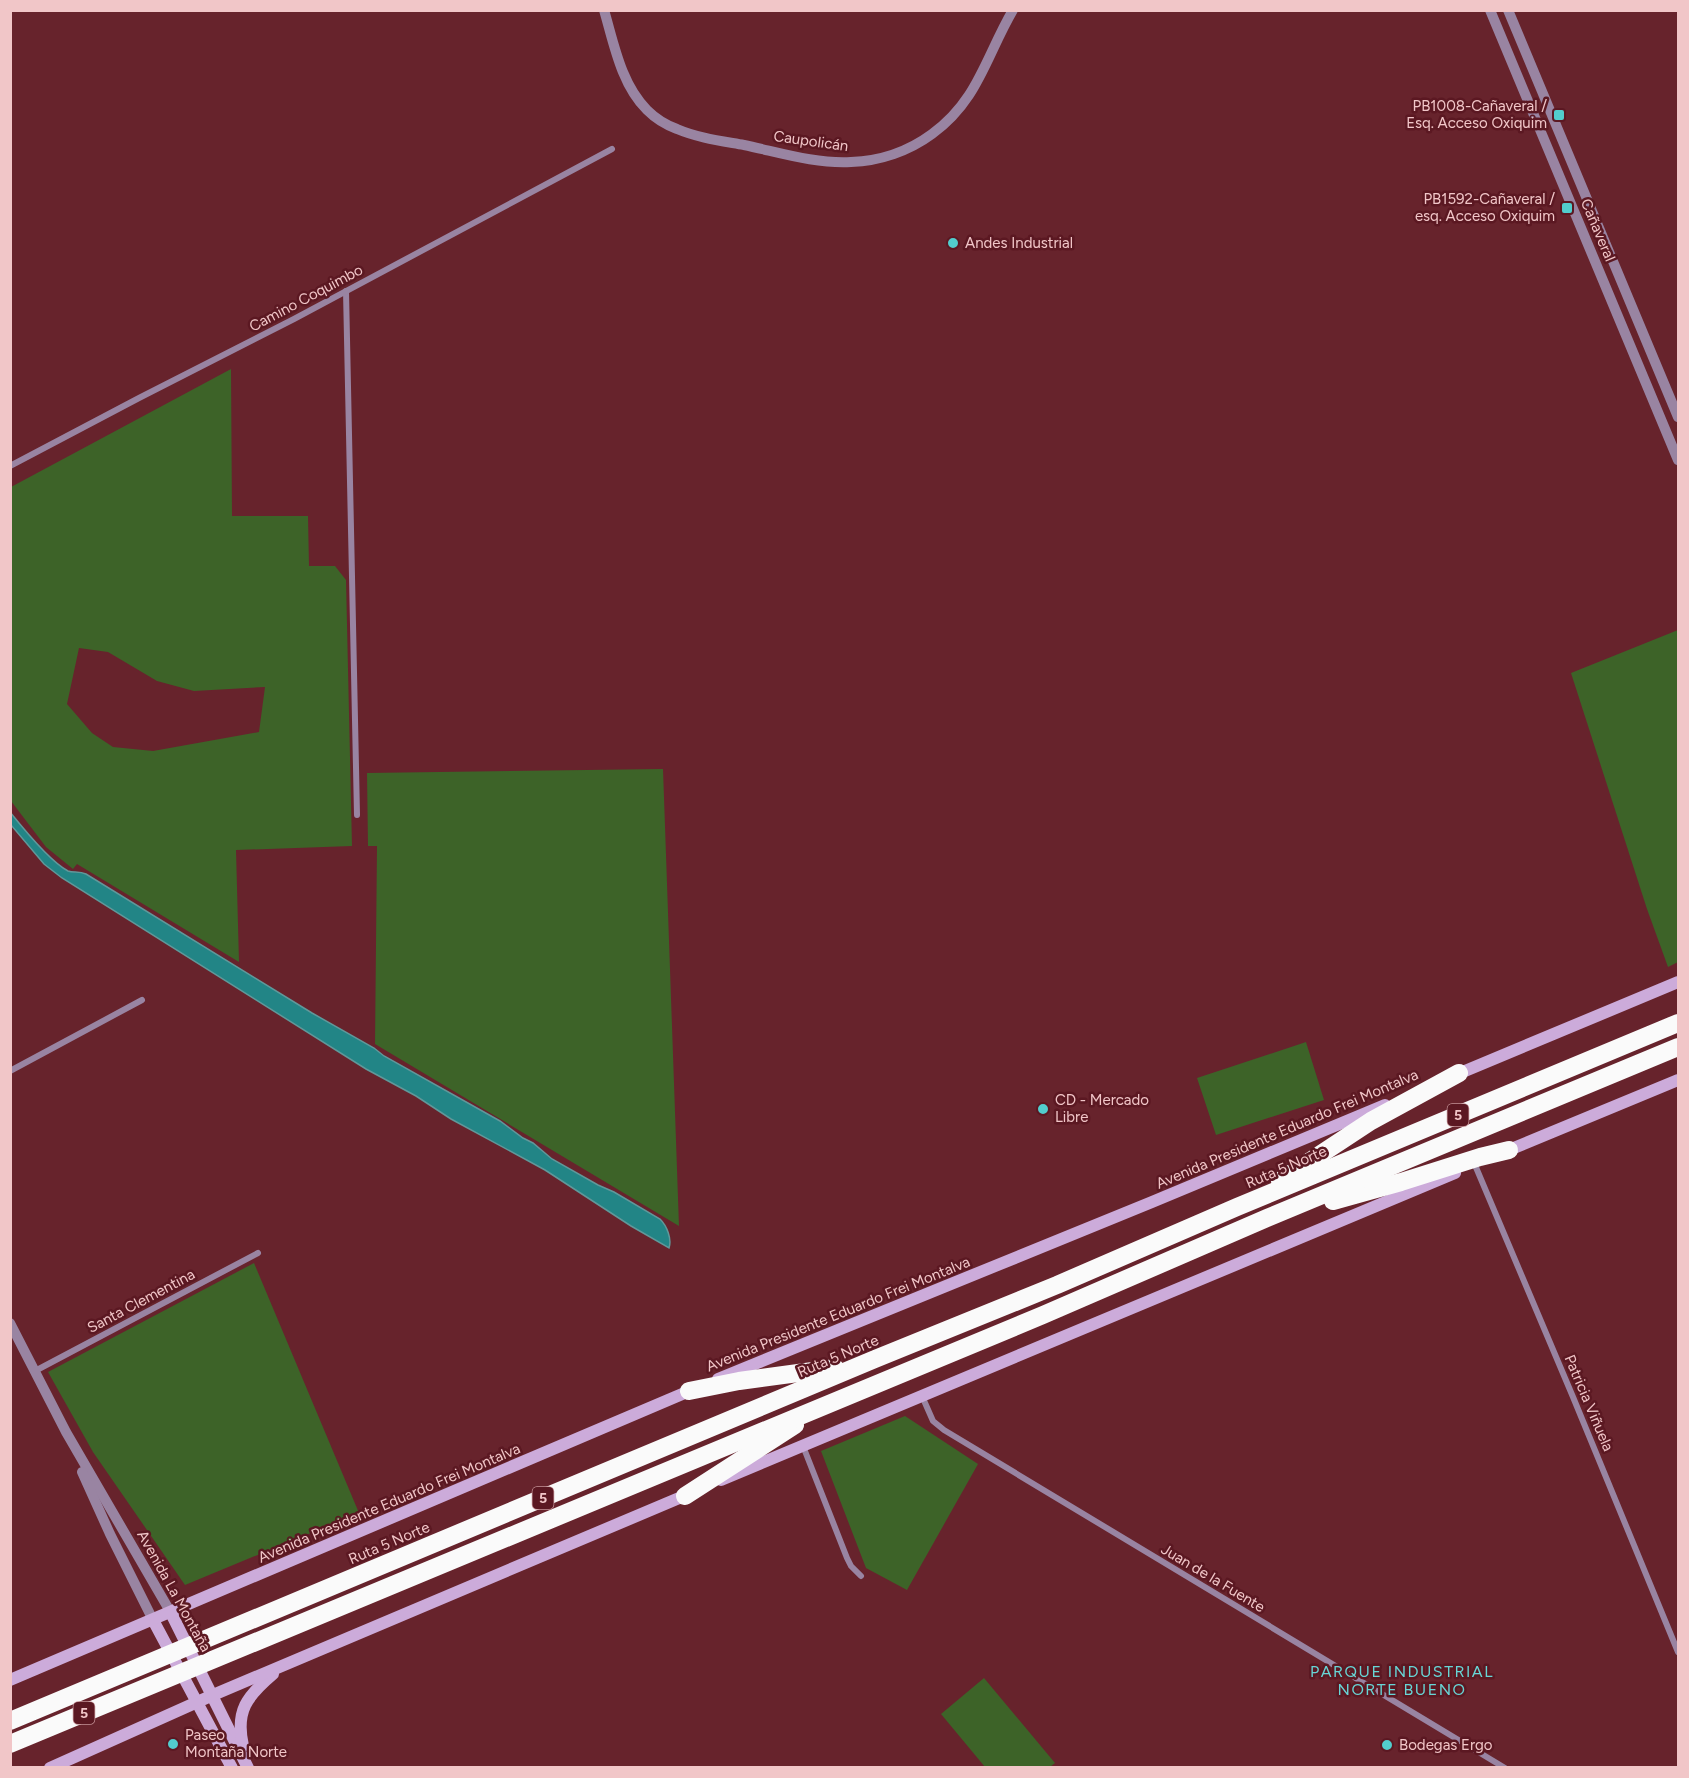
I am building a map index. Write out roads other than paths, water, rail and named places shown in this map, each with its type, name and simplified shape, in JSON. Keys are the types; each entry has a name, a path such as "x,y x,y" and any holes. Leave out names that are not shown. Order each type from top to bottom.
{"highway":[{"name":"Ruta 5 Norte","path":"10,1721 1057,1285 1237,1207 1678,1023"},
{"name":"5","path":"10,1744 1043,1315 1268,1218 1678,1047"},
{"path":"1237,1207 1351,1134 1459,1073"},
{"path":"1268,1218 1509,1150"},
{"path":"689,1391 748,1379 831,1369 875,1359"},
{"path":"685,1496 781,1435 821,1406"}],"main road":[{"name":"Avenida Presidente Eduardo Frei Montalva","path":"10,1680 689,1391 1152,1202 1678,982"},
{"path":"50,1767 281,1666 1678,1080"},
{"name":"Avenida La Montaña","path":"171,1612 249,1767"},
{"name":"Avenida La Montaña","path":"153,1620 232,1767"},
{"path":"249,1767 241,1738 241,1715 249,1697 281,1666"}],"street":[{"name":"Caupolicán","path":"604,10 629,86 642,105 664,123 695,135 840,163 863,161 893,154 920,142 939,129 961,108 972,92 1014,10"},
{"name":"Cañaveral","path":"1490,10 1678,460"},
{"name":"Cañaveral","path":"1508,10 1678,417"},
{"name":"Camino Coquimbo","path":"10,466 612,149"},
{"path":"346,291 357,815"},
{"path":"10,1071 142,1000"},
{"name":"Patricia Viñuela","path":"1475,1165 1678,1652"},
{"name":"Santa Clementina","path":"34,1371 258,1253"},
{"name":"Avenida La Montaña","path":"10,1323 66,1432 171,1612"},
{"name":"Juan de la Fuente","path":"922,1396 933,1421 944,1430 1505,1767"},
{"name":"Avenida La Montaña","path":"66,1432 106,1524 153,1620"},
{"path":"803,1446 847,1558 861,1576"}],"water":[{"path":"10,812 45,852 68,871 86,874 384,1056 500,1121 552,1159 660,1219 668,1233 669,1248 545,1170 366,1069 62,878 44,864 11,825"}],"place":[{"name":"PB1008-Cañaveral / Esq. Acceso Oxiquim","path":"1559,115"},
{"name":"PB1592-Cañaveral / esq. Acceso Oxiquim","path":"1567,208"},
{"name":"Andes Industrial","path":"953,243"},
{"name":"CD - Mercado Libre","path":"1043,1109"},
{"name":"Paseo Montaña Norte","path":"173,1744"},
{"name":"Bodegas Ergo","path":"1387,1745"}],"district":[{"name":"PARQUE INDUSTRIAL NORTE BUENO","path":"1402,1680"}]}
